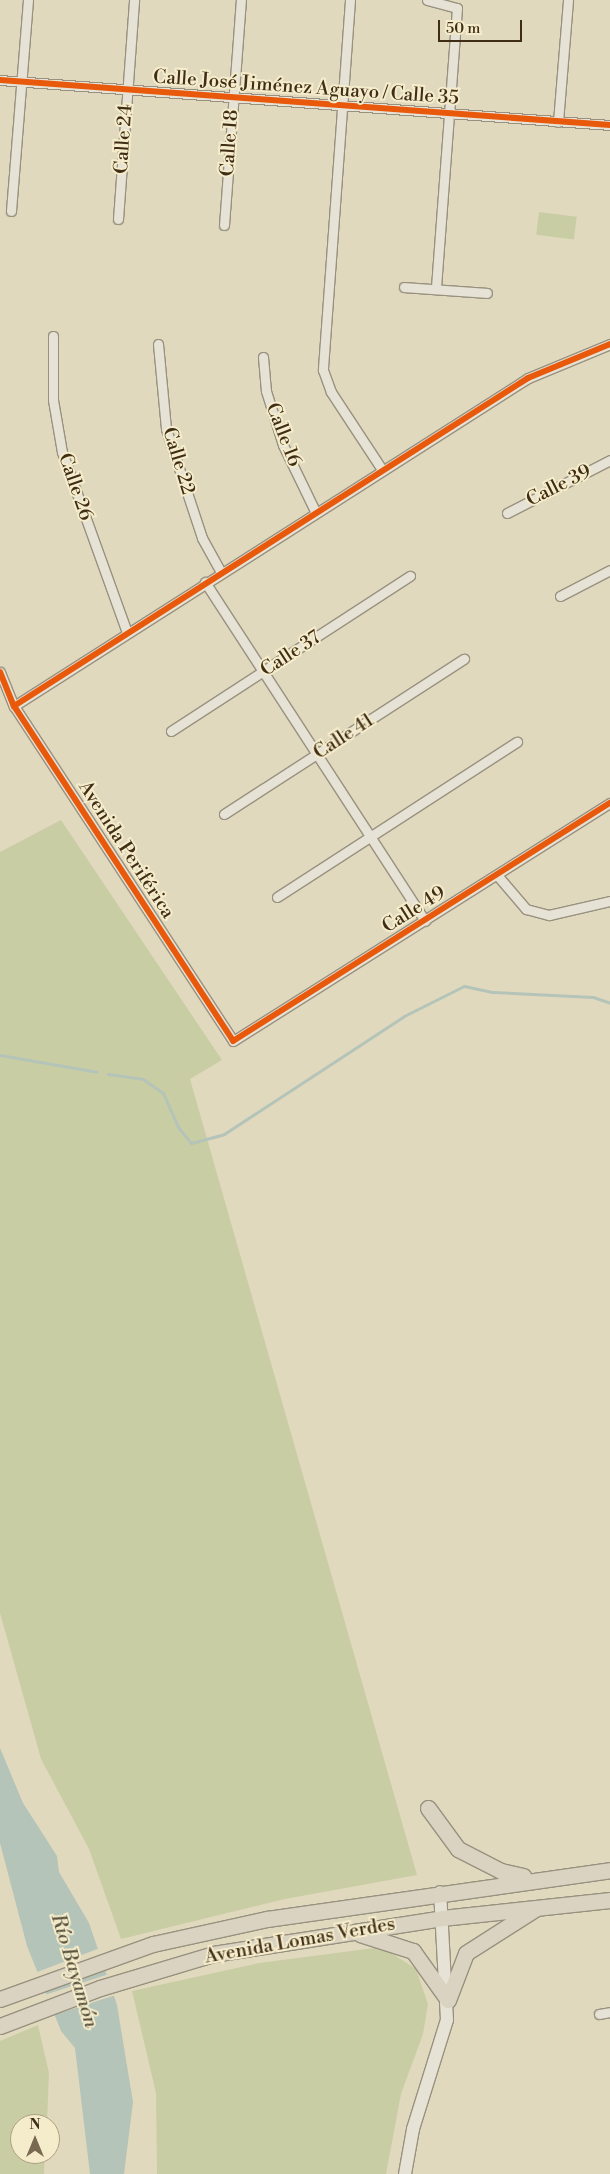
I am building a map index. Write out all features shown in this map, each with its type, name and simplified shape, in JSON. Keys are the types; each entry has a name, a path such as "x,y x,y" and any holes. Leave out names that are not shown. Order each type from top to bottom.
{"highway":[{"path":"428,1808 444,1834 472,1860 501,1872 537,1878"},
{"name":"Avenida Lomas Verdes","path":"0,1999 153,1944 267,1919 537,1878 610,1870"},
{"name":"Avenida Lomas Verdes","path":"0,2026 163,1968 213,1954 442,1918 610,1900"},
{"path":"448,2000 466,1953 537,1907"},
{"path":"351,1932 412,1951 448,2000"}],"main road":[{"path":"406,2174 413,2128 447,2020 448,2000 440,1892"}],"street":[{"path":"12,211 28,0"},
{"name":"Calle 24","path":"118,219 134,0"},
{"name":"Calle 18","path":"224,226 241,0"},
{"path":"350,0 323,370 331,392 381,468"},
{"path":"427,0 458,8 436,289"},
{"path":"558,122 568,0"},
{"name":"Calle José Jiménez Aguayo / Calle 35","path":"0,80 610,125"},
{"path":"404,287 487,293"},
{"name":"Calle 26","path":"53,336 52,400 62,452 127,632"},
{"name":"Calle 22","path":"158,344 166,429 202,538 221,572"},
{"path":"14,706 381,468 528,378 610,344"},
{"name":"Calle 16","path":"264,357 266,391 283,445 315,511"},
{"name":"Calle 39","path":"507,513 610,460"},
{"path":"560,596 610,570"},
{"name":"Calle 37","path":"171,731 410,576"},
{"path":"205,582 425,922"},
{"name":"Calle 41","path":"224,814 464,659"},
{"name":"Avenida Periférica","path":"0,672 14,706 233,1041"},
{"path":"277,897 517,742"},
{"name":"Calle 49","path":"233,1041 425,922 610,802"},
{"path":"496,875 526,910 549,915 610,901"},
{"path":"599,2014 610,2012"}],"green space":[{"path":"539,212 577,217 574,239 536,235"},
{"path":"61,820 222,1060 190,1079 417,1875 285,1899 121,1939 89,1849 41,1759 0,1613 0,852"},
{"path":"382,1947 416,1969 428,2004 423,2034 401,2094 386,2174 157,2174 156,2093 132,1991 259,1963"},
{"path":"38,2025 49,2073 47,2114 10,2114 10,2164 44,2164 44,2174 0,2174 0,2041"}],"water":[{"name":"Río Bayamón","path":"0,1748 23,1803 57,1856 59,1872 89,1923 117,2005 133,2102 124,2174 90,2174 75,2048 61,2031 27,1946 0,1843"}],"pier":[{"path":"100,1948 108,1969 43,1994 35,1973"},
{"path":"109,1974 116,1995 51,2016 44,1995"}],"waterway":[{"path":"108,1074 143,1079 163,1093 178,1127 191,1143 224,1134 404,1016 464,986 493,992 593,997 610,1003"},
{"path":"0,1055 97,1072"}],"cycle path":[{"path":"0,80 610,125"},
{"path":"14,706 528,378 610,344"},
{"path":"0,672 14,706 233,1041 610,803"}]}
